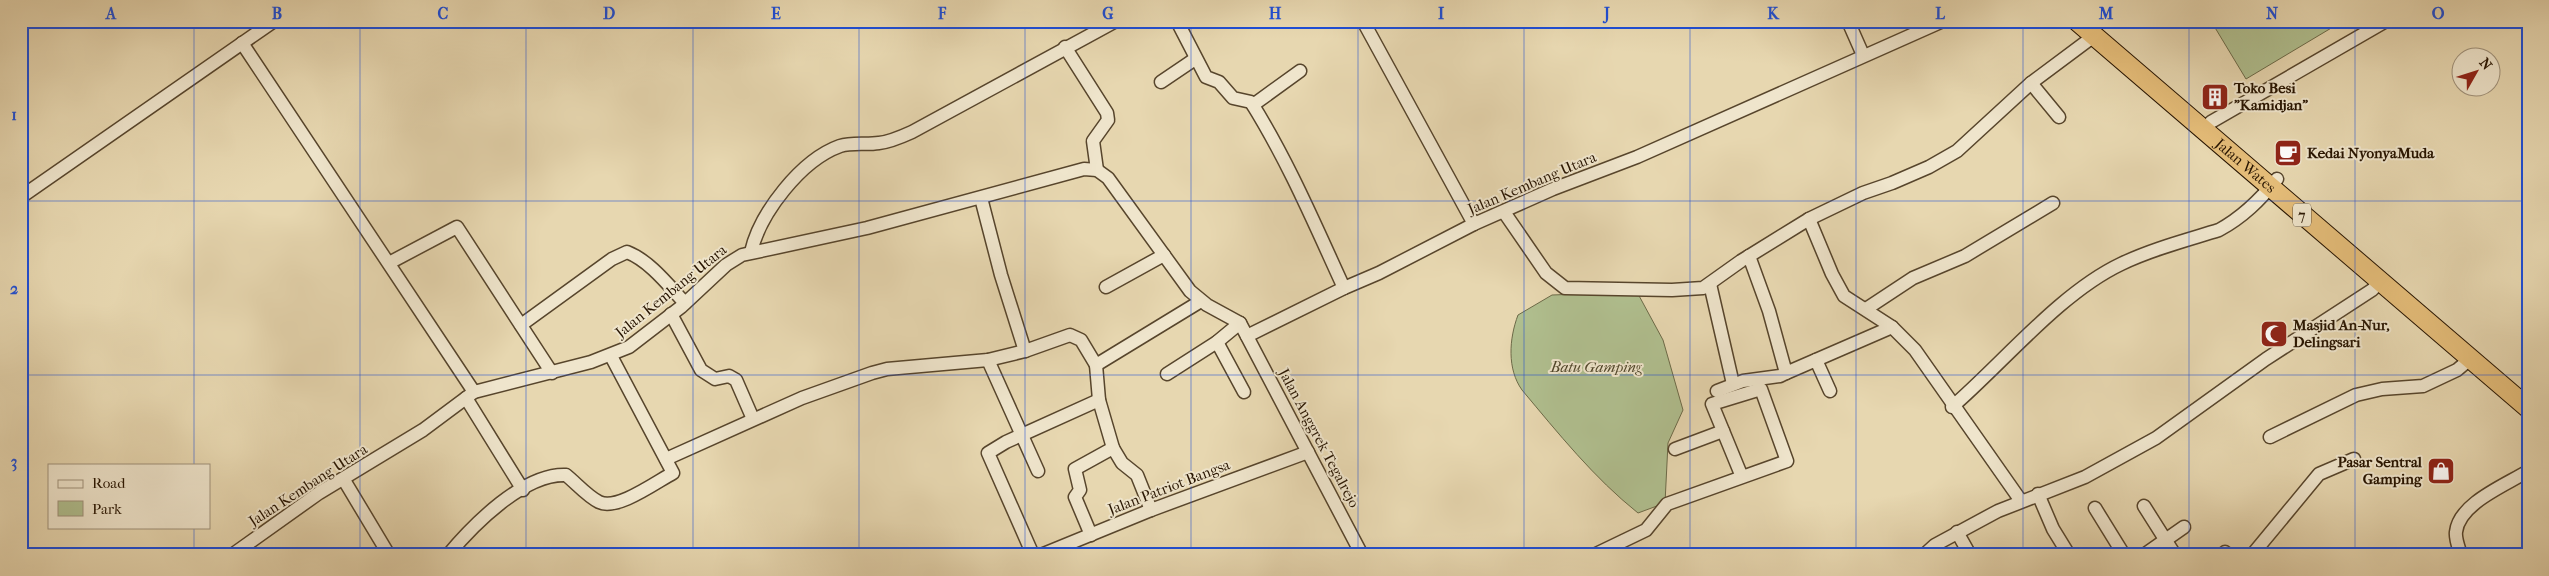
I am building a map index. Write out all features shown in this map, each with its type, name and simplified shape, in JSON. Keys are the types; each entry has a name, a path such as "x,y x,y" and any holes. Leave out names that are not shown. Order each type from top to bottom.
{"highway":[{"name":"Jalan Wates","path":"2077,21 2094,29 2211,122 2380,282 2528,408"},
{"name":"Jalan Wates","path":"2094,29 2528,396"}],"street":[{"path":"21,197 274,21"},
{"path":"751,252 756,237 783,191 805,168 841,146 887,142 912,132 1065,47 1116,21"},
{"path":"1177,21 1206,78 1217,81 1229,96 1246,100 1253,105 1299,189 1344,288"},
{"path":"1363,21 1474,224"},
{"path":"1848,21 1863,55"},
{"name":"Jalan Kembang Utara","path":"1248,336 1344,288 1379,273 1474,224 1553,189 1637,157 1943,21"},
{"path":"2211,122 2386,21"},
{"path":"1504,212 1546,273 1565,288 1693,289 1710,284 1749,256 1809,219 1863,192 1892,183 1929,167 1957,151 2031,83 2094,29"},
{"path":"242,43 389,263 470,395 523,490"},
{"path":"1065,47 1107,113 1108,120 1093,141 1097,170 1108,178 1190,291 1200,301 1240,323 1248,336"},
{"path":"1161,82 1195,58"},
{"path":"1253,105 1300,71"},
{"path":"2031,83 2059,117"},
{"name":"Jalan Kembang Utara","path":"232,555 319,493 344,480 423,430 470,395 611,356 629,347 686,303 732,261 751,252 828,237 980,198 1078,170 1097,170"},
{"path":"1952,407 1989,375 2052,313 2097,278 2121,264 2219,230 2246,212 2274,183"},
{"path":"980,198 1001,275 1025,351"},
{"path":"1866,309 1913,278 1965,256 2053,203"},
{"path":"1809,219 1841,291 1849,300 1892,327 1915,350 1952,407 2021,501"},
{"path":"389,263 457,227 552,373"},
{"path":"521,325 612,259 627,252 635,255 686,303"},
{"path":"1106,287 1164,255"},
{"path":"1749,256 1769,311 1786,373"},
{"path":"1924,555 1935,545 1957,532 2021,501 2086,476 2156,438 2266,359 2372,290 2380,282"},
{"path":"1710,284 1733,384"},
{"path":"1096,365 1200,301"},
{"path":"672,314 703,373 715,379 729,376 736,380 753,420"},
{"path":"1167,374 1217,342 1240,323"},
{"path":"1717,391 1733,384 1780,376 1892,327"},
{"path":"666,459 834,385 887,369 988,360 1025,351 1061,338 1074,336 1081,340 1096,365 1099,400 1114,448 1122,463 1136,475 1150,510"},
{"name":"Jalan Anggrek Tegalrejo","path":"1248,336 1362,555"},
{"path":"1217,342 1244,392"},
{"path":"448,555 481,518 501,501 543,477 555,474 566,475 595,499 608,505 620,502 673,473 611,356"},
{"path":"2270,437 2356,396 2382,389 2423,386 2457,370 2470,359"},
{"path":"988,360 1038,471"},
{"path":"1816,360 1830,391"},
{"path":"1594,555 1646,530 1667,504 1787,461 1761,389 1712,404 1742,477"},
{"path":"1033,555 989,456 993,449 1099,400"},
{"path":"1675,450 1723,431"},
{"path":"1091,535 1075,497 1080,490 1075,469 1114,448"},
{"name":"Jalan Patriot Bangsa","path":"1041,555 1150,510 1308,452"},
{"path":"2252,555 2319,474 2354,459"},
{"path":"2461,555 2455,534 2461,519 2482,497 2528,471"},
{"path":"344,480 388,555"},
{"path":"2038,494 2053,529 2069,555"},
{"path":"2144,506 2175,555"},
{"path":"2095,508 2124,555"},
{"path":"2144,555 2184,527"},
{"path":"1957,532 1970,555"}],"green space":[{"path":"2211,21 2343,21 2246,79"},
{"name":"Batu Gamping","path":"1637,292 1663,340 1683,410 1668,443 1665,503 1638,513 1591,470 1522,390 1514,373 1511,354 1511,344 1518,315 1552,295"}],"place":[{"name":"Toko Besi \"Kamidjan\"","path":"2215,97"},
{"name":"Kedai NyonyaMuda","path":"2288,153"},
{"name":"Masjid An-Nur, Delingsari","path":"2274,334"},
{"name":"Pasar Sentral Gamping","path":"2441,471"}]}
